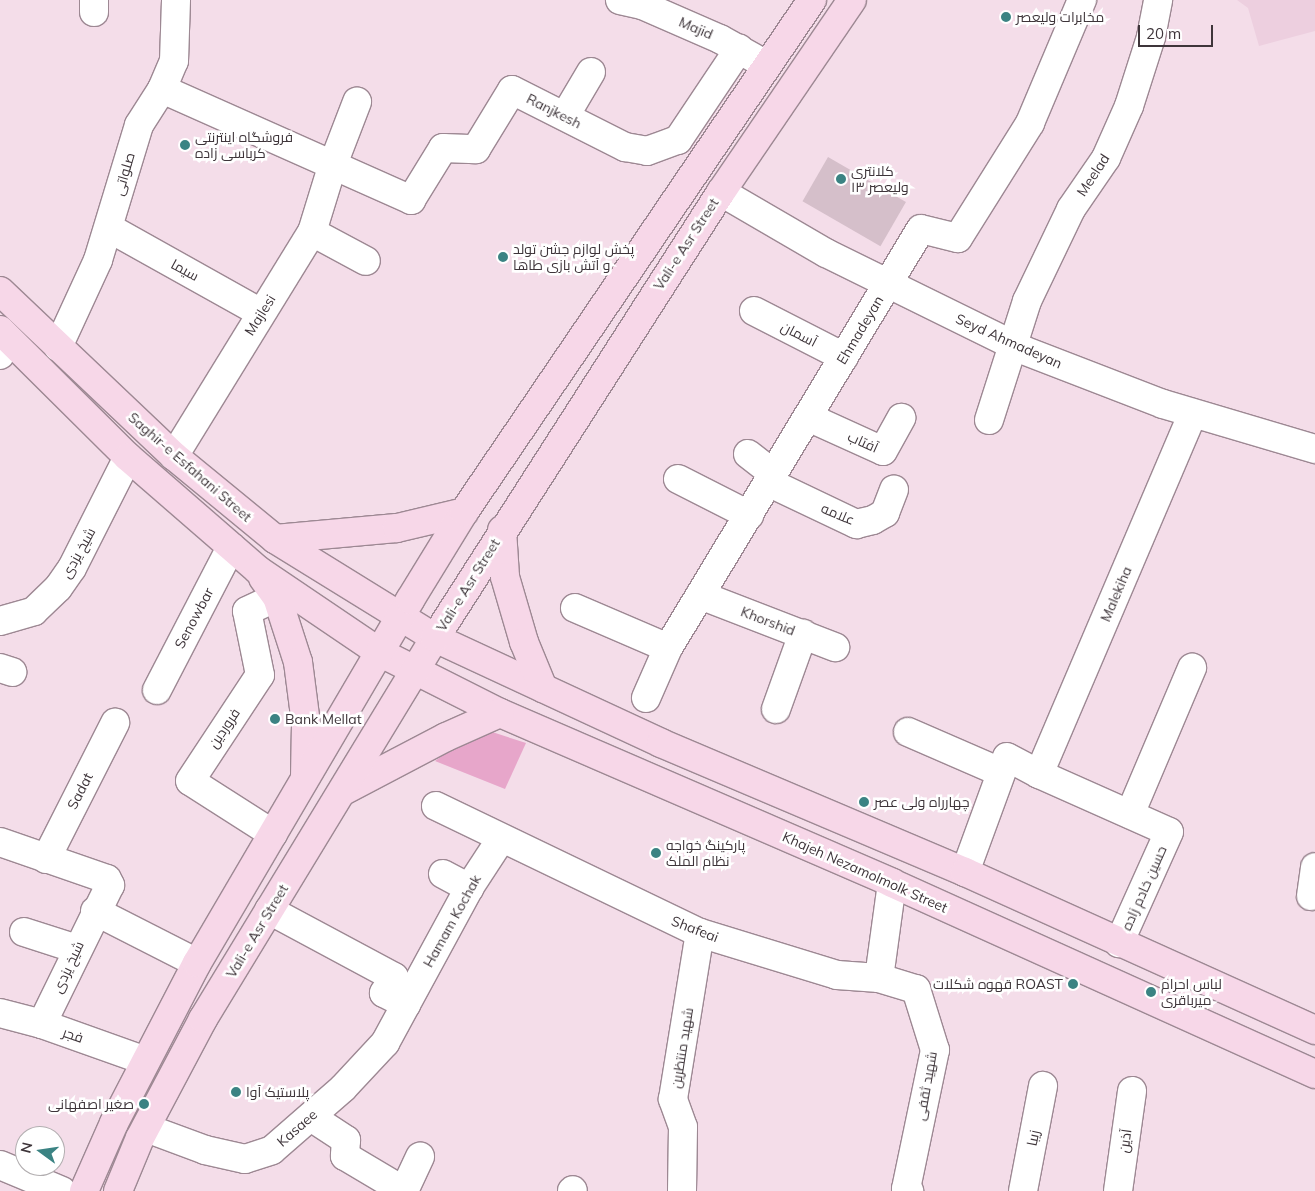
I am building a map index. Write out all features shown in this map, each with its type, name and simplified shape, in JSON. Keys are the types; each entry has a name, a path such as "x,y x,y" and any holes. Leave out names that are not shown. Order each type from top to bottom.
{"main road":[{"path":"84,1191 146,1061 197,963 274,834 378,652 464,512 812,0"},
{"name":"Vali-e Asr Street","path":"118,1191 146,1128 203,1019 414,672 502,530 721,192 852,0"},
{"name":"Saghir-e Esfahani Street","path":"0,291 174,456 275,540 435,638"},
{"path":"3,341 128,457 258,570 378,652"},
{"path":"275,540 398,528 464,512"},
{"path":"502,530 505,577 524,642 543,688"},
{"path":"258,570 277,597 298,662 306,724 305,779"},
{"path":"435,638 661,743 965,872 1127,947 1315,1030"},
{"name":"Khajeh Nezamolmolk Street","path":"378,652 414,672 500,713 892,883 1315,1074"},
{"path":"342,791 446,737 500,713"},
{"path":"1119,985 1127,947"}],"street":[{"name":"صلواتی","path":"58,347 109,228 139,125 162,89 174,61 176,0"},
{"name":"Majid","path":"620,0 658,5 768,65"},
{"name":"Ehmadeyan","path":"646,698 668,648 921,229 958,238 1030,123 1082,0"},
{"name":"Meelad","path":"989,420 1026,301 1071,209 1106,158 1131,97 1151,37 1158,0"},
{"name":"Ranjkesh","path":"162,89 332,167 412,200 443,148 476,149 512,90 625,147 647,151 678,140 739,49"},
{"path":"565,116 591,72"},
{"name":"Majlesi","path":"174,456 312,232 332,167 358,102"},
{"name":"Seyd Ahmadeyan","path":"721,192 826,253 1011,345 1193,413 1315,449"},
{"name":"سیما","path":"109,228 261,313"},
{"path":"312,232 366,261"},
{"name":"آسمان","path":"754,311 844,357"},
{"name":"Malekiha","path":"1039,774 1193,413"},
{"name":"آفتاب","path":"808,417 883,451 901,418"},
{"path":"748,454 771,478"},
{"name":"شیخ یزدی","path":"0,621 34,611 58,588 72,568 128,457"},
{"name":"علامه","path":"771,478 856,524 873,520 886,513 894,490"},
{"path":"678,479 749,515"},
{"name":"Senowbar","path":"157,690 231,547"},
{"name":"Khorshid","path":"700,595 835,647"},
{"name":"فروردین","path":"274,834 190,781 260,675 247,611 277,597"},
{"path":"575,608 668,648"},
{"path":"776,709 803,634"},
{"path":"965,872 1007,757 1039,774 1130,814 1192,668"},
{"name":"Sadat","path":"46,858 115,723"},
{"path":"908,732 1000,772"},
{"name":"Shafeai","path":"436,806 501,839 700,933 837,975 879,978"},
{"name":"حسین خادم زاده","path":"1127,947 1169,832 1130,814"},
{"name":"Hamam Kochak","path":"406,1004 469,888 501,839"},
{"name":"شیخ یزدی","path":"0,842 107,879 110,885 95,911 42,1024"},
{"path":"1312,896 1315,867"},
{"path":"443,874 469,888"},
{"path":"879,978 892,883"},
{"path":"270,910 394,977 384,993 406,1004"},
{"path":"95,911 197,963"},
{"path":"24,932 77,949"},
{"name":"شهید منتظرین","path":"682,1191 682,1127 673,1099 700,933"},
{"name":"شهید ثقفی","path":"879,978 916,989 935,1050 906,1189 909,1191"},
{"name":"Kasaee","path":"146,1128 205,1150 245,1159 272,1150 385,1043 406,1004"},
{"name":"فجر","path":"0,1014 42,1024 146,1061"},
{"name":"زیبا","path":"1023,1191 1043,1086"},
{"name":"آذین","path":"1118,1191 1132,1091"},
{"path":"310,1116 346,1140 344,1156 404,1191 420,1156"},
{"path":"0,1165 62,1191"}],"shaded area":[{"path":"1237,0 1315,0 1315,31 1259,46 1248,8"},
{"path":"486,730 526,743 505,789 435,761 458,744"}],"building":[{"name":"کلانتری ۱۳ ولیعصر","path":"828,157 906,202 880,246 802,201"}],"place":[{"name":"مخابرات ولیعصر","path":"1006,17"},
{"name":"فروشگاه اینترنتی کرباسی زاده","path":"185,145"},
{"name":"کلانتری ۱۳ ولیعصر","path":"841,179"},
{"name":"پخش لوازم جشن تولد و آتش بازی طاها","path":"503,257"},
{"name":"Bank Mellat","path":"275,719"},
{"name":"چهارراه ولی عصر","path":"864,802"},
{"name":"پارکینگ خواجه نظام الملک","path":"656,853"},
{"name":"قهوه شکلات ROAST","path":"1073,984"},
{"name":"لباس احرام میرباقری","path":"1151,992"},
{"name":"پلاستیک آوا","path":"236,1092"},
{"name":"صغیر اصفهانی","path":"144,1104"}]}
